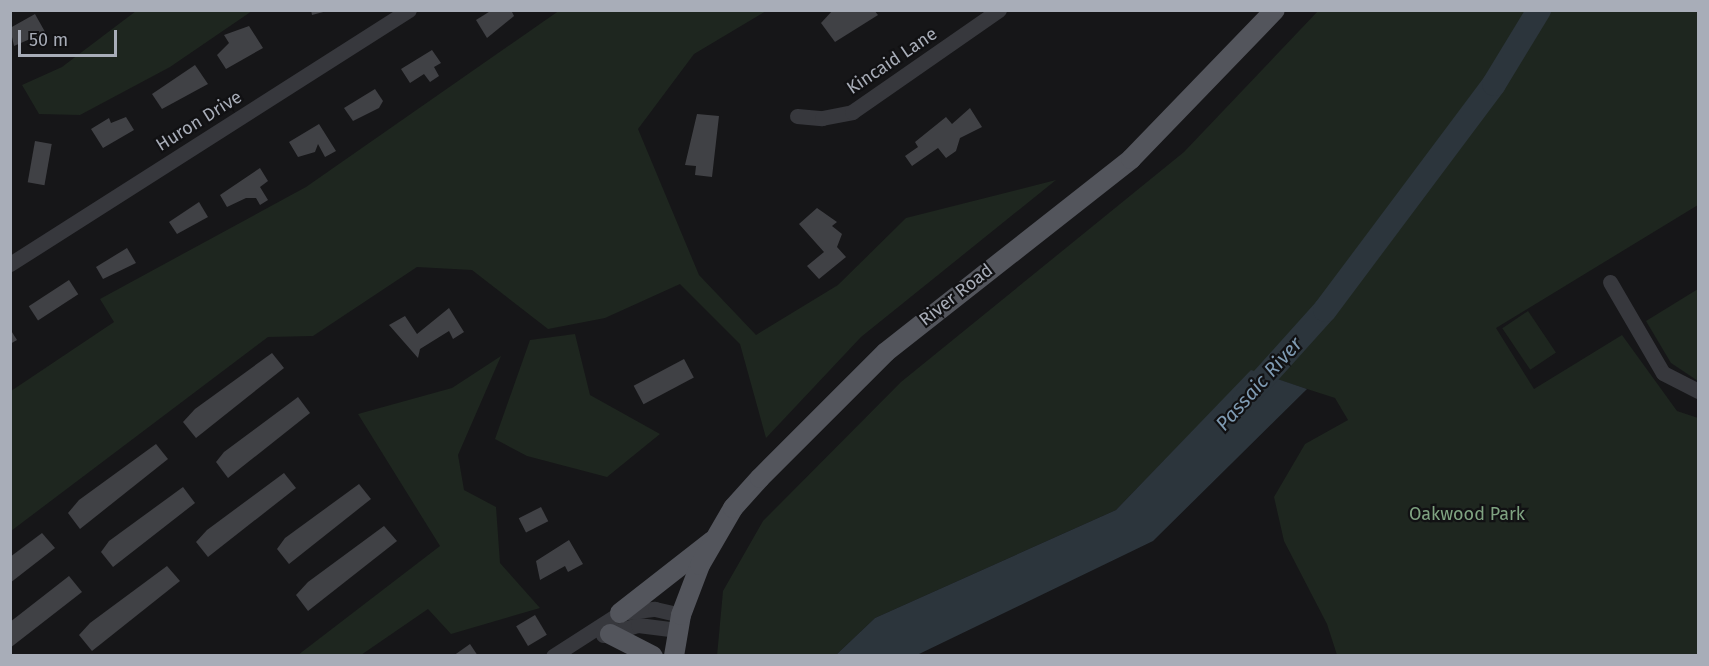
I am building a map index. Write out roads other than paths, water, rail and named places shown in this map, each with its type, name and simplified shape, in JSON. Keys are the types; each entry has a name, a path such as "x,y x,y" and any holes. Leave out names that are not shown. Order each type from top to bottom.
{"main road":[{"name":"River Road","path":"674,656 680,622 712,541 760,478 886,351 1131,159 1275,10"},
{"path":"620,613 712,541"},
{"path":"610,634 653,656"}],"street":[{"name":"Huron Drive","path":"10,264 409,10"},
{"name":"Kincaid Lane","path":"797,116 822,118 852,111 999,10"},
{"path":"1610,282 1664,373 1698,391"},
{"path":"553,656 588,637 620,613 655,609 680,622"},
{"path":"588,637 610,634 638,625 680,622"}],"water":[{"path":"1251,370 1307,389 1153,541 917,655 836,655 875,618 1116,510"}],"waterway":[{"name":"Passaic River","path":"1244,400 1325,310 1494,84 1539,10"}],"park label":[{"name":"Oakwood Park","path":"1467,514"}]}
